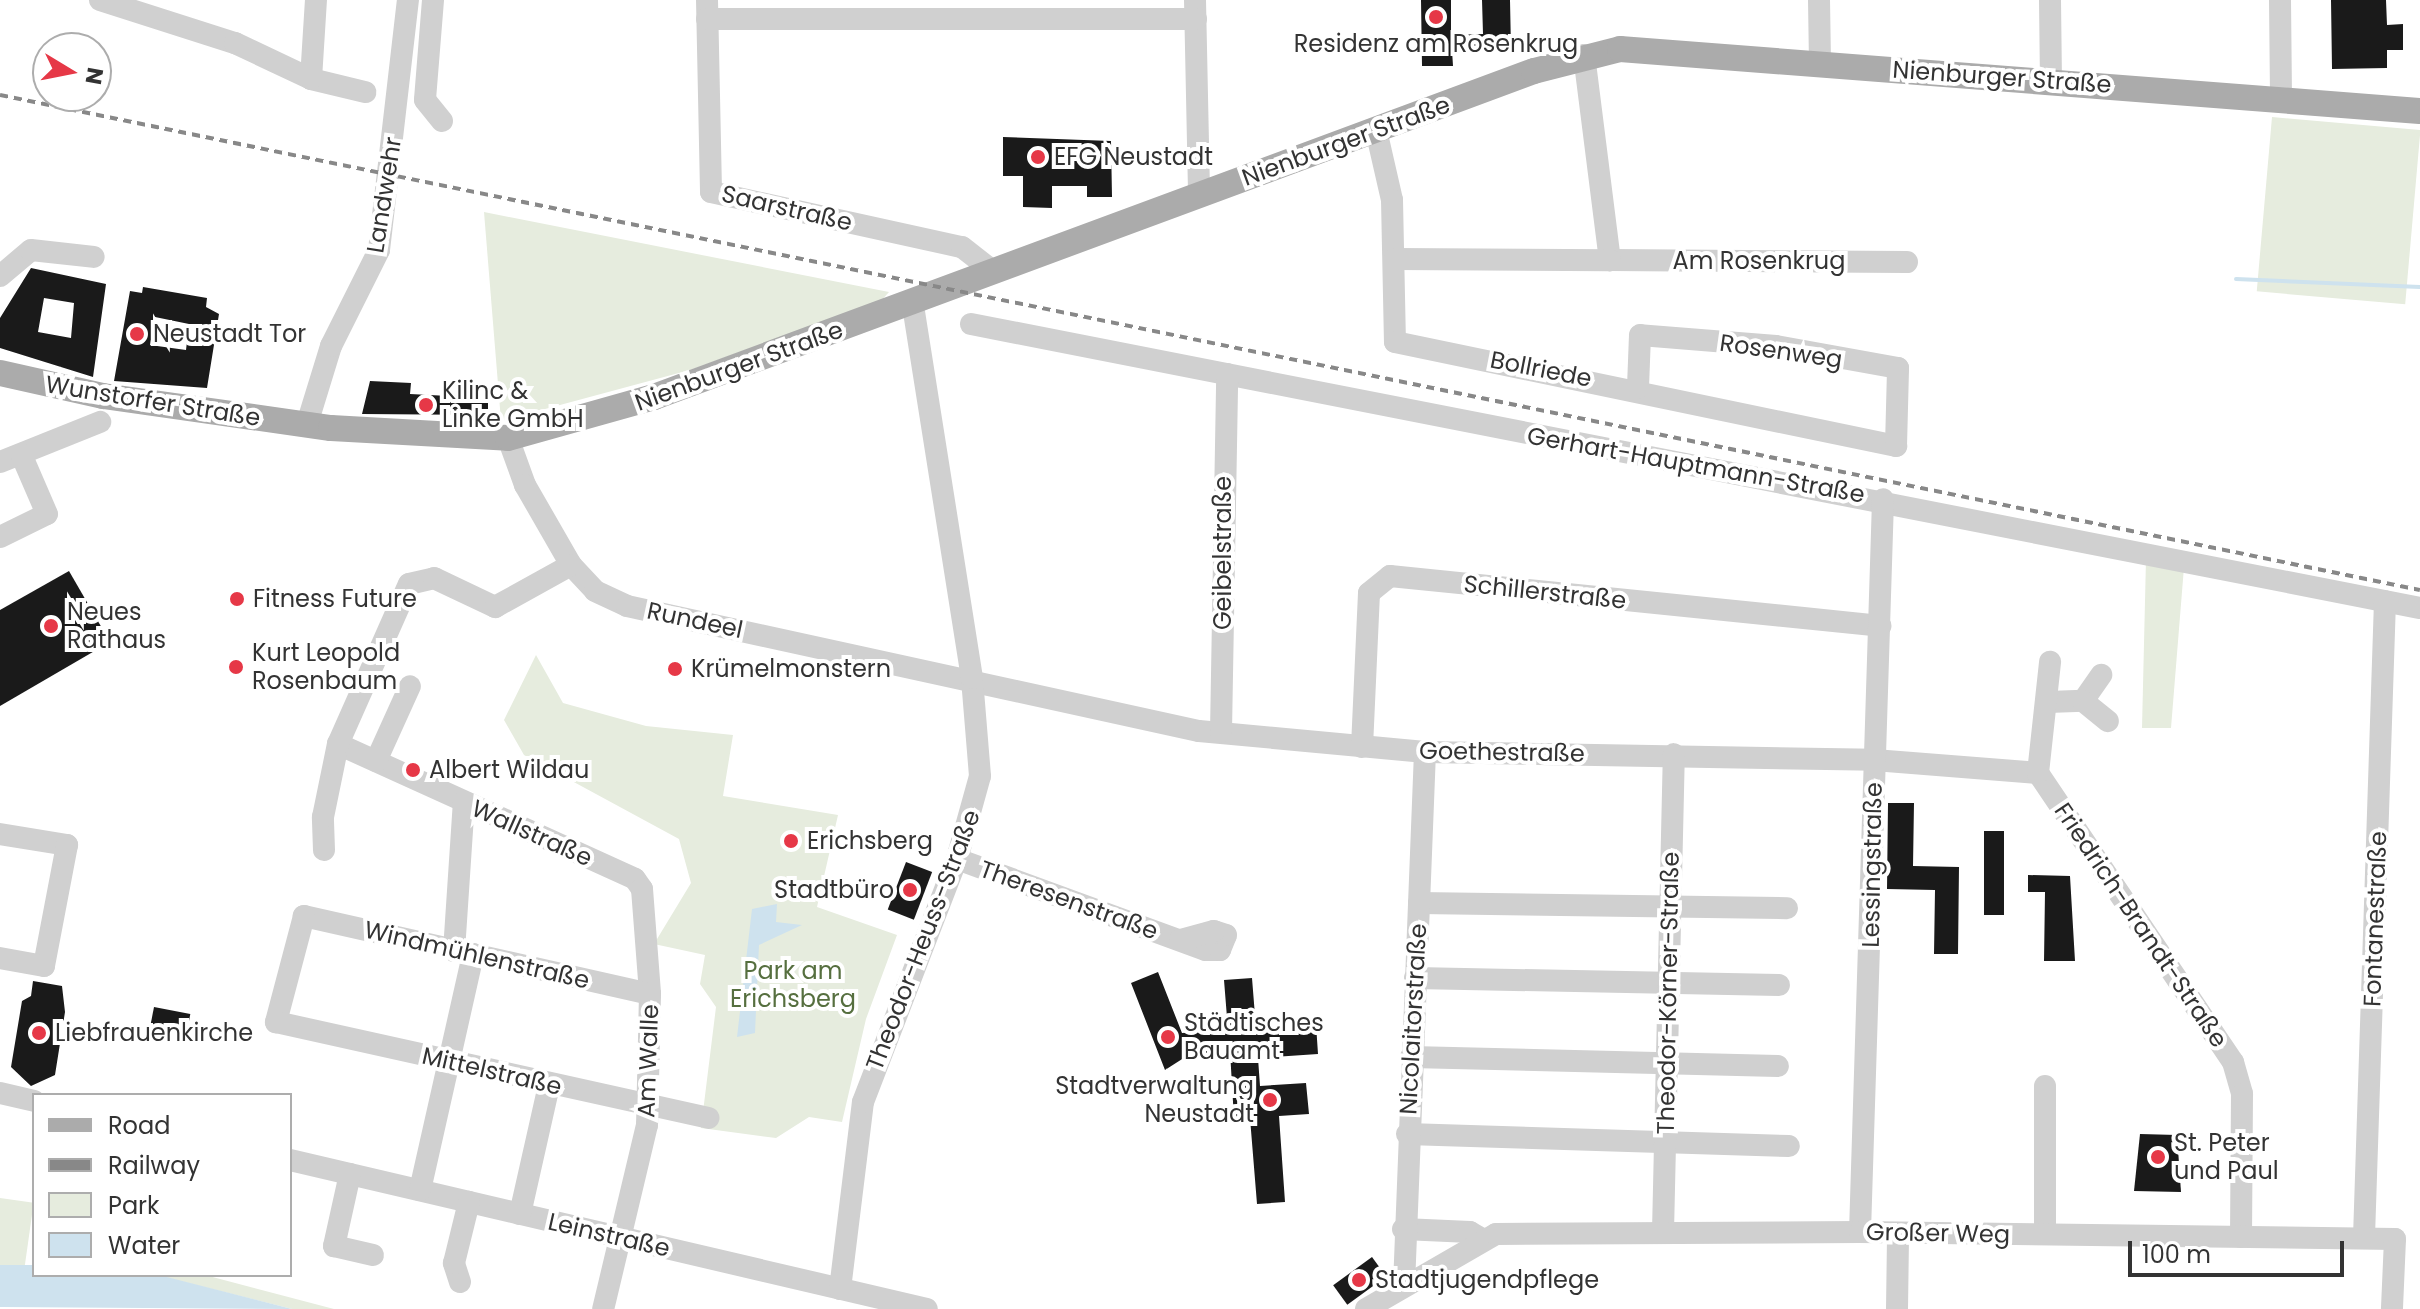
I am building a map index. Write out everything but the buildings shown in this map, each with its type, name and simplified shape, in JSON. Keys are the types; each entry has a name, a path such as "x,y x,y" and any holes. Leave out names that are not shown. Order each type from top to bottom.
{"main road":[{"name":"Nienburger Straße","path":"307,424 395,435 508,438 613,411 913,304 993,271 1584,55 1620,49 1820,62 2420,111"},
{"name":"Wunstorfer Straße","path":"0,373 89,394 307,424"}],"street":[{"path":"100,0 153,10 311,79 365,92"},
{"path":"311,79 316,0"},
{"name":"Landwehr","path":"307,424 331,346 379,250 408,0"},
{"name":"Landwehr","path":"433,0 425,100 442,121"},
{"path":"1819,0 1820,62"},
{"path":"2050,0 2051,80"},
{"path":"2280,0 2281,100"},
{"path":"707,9 1196,10 1199,196"},
{"name":"Saarstraße","path":"707,9 711,192 962,247 993,271"},
{"path":"1584,55 1610,260"},
{"name":"Bollriede","path":"1376,130 1392,200 1395,342 1638,388 1896,446"},
{"path":"0,276 31,250 94,257"},
{"name":"Am Rosenkrug","path":"1395,259 1907,262"},
{"name":"Theodor-Heuss-Straße","path":"840,1289 863,1102 957,859 980,776 972,678 913,304"},
{"name":"Gerhart-Hauptmann-Straße","path":"971,324 1883,499 2420,608"},
{"name":"Rosenweg","path":"1638,388 1640,335 1776,346 1898,368 1896,446"},
{"name":"Geibelstraße","path":"1221,732 1227,374"},
{"path":"0,537 47,514 10,458 100,422"},
{"name":"Rundeel","path":"508,438 525,485 571,565 595,591 627,606 972,678"},
{"name":"Lessingstraße","path":"1860,1232 1883,499"},
{"path":"324,850 323,817 338,744 409,584 434,578 495,607 571,565"},
{"name":"Schillerstraße","path":"1362,747 1369,593 1390,576 1880,626"},
{"name":"Fontanestraße","path":"2364,1237 2385,601"},
{"path":"2038,773 2050,662"},
{"path":"2083,701 2101,675"},
{"name":"Goethestraße","path":"972,678 1221,732 1362,747 1425,752 1674,754 1874,760 2038,773"},
{"path":"376,761 410,686"},
{"path":"2048,702 2083,701 2108,721"},
{"name":"Wallstraße","path":"338,744 638,882"},
{"name":"Nicolaitorstraße","path":"1404,1286 1403,1229 1425,752"},
{"name":"Theodor-Körner-Straße","path":"1663,1232 1674,754"},
{"name":"Friedrich-Brandt-Straße","path":"2038,773 2240,1080 2241,1237"},
{"path":"420,1190 451,1061 464,953 464,802"},
{"path":"0,834 67,845 44,966 10,960"},
{"name":"Theresenstraße","path":"957,859 1180,940"},
{"name":"Am Walle","path":"603,1309 622,1237 646,1105 650,994 638,882"},
{"path":"1419,903 1787,908"},
{"name":"Windmühlenstraße","path":"276,1022 304,916 650,994"},
{"path":"1415,978 1779,985"},
{"name":"Mittelstraße","path":"276,1022 708,1118"},
{"path":"1411,1057 1778,1066"},
{"path":"520,1214 549,1085"},
{"path":"2045,1086 2045,1234"},
{"path":"0,1093 32,1101"},
{"path":"1407,1134 1789,1146"},
{"name":"Leinstraße","path":"292,1160 927,1309"},
{"path":"350,1174 334,1246 373,1255"},
{"path":"460,1282 454,1263 469,1202"},
{"name":"Großer Weg","path":"1403,1229 1470,1232 1482,1239"},
{"name":"Großer Weg","path":"1366,1309 1482,1239 1512,1232 1860,1232 2395,1239 2392,1309"},
{"path":"1897,1309 1898,1233"}],"green space":[{"path":"2272,117 2420,130 2405,304 2257,291"},
{"path":"484,212 889,292 881,301 690,370 501,421"},
{"path":"2146,559 2184,567 2171,728 2142,728"},
{"name":"Park am Erichsberg","path":"536,655 563,703 646,726 733,735 723,796 838,815 817,907 897,935 866,1019 842,1122 809,1117 776,1138 701,1128 716,1007 700,984 705,955 654,944 691,883 679,839 524,755 504,720"},
{"path":"0,1198 32,1202 24,1269 0,1266"},
{"path":"164,1277 213,1277 334,1309 292,1309"}],"water":[{"path":"777,904 776,922 802,925 759,945 755,1033 737,1037 752,909"},
{"path":"0,1265 32,1265 32,1277 167,1277 292,1309 0,1307"}],"waterway":[{"path":"2236,279 2420,287"}],"railway":[{"path":"0,95 2420,590"}],"place":[{"name":"Residenz am Rosenkrug","path":"1436,17"},
{"name":"EFG Neustadt","path":"1038,157"},
{"name":"Neustadt Tor","path":"137,334"},
{"name":"Kilinc & Linke GmbH","path":"426,405"},
{"name":"Fitness Future","path":"237,599"},
{"name":"Neues Rathaus","path":"51,626"},
{"name":"Kurt Leopold Rosenbaum","path":"236,667"},
{"name":"Krümelmonstern","path":"675,669"},
{"name":"Albert Wildau","path":"413,770"},
{"name":"Erichsberg","path":"791,841"},
{"name":"Stadtbüro","path":"910,890"},
{"name":"Liebfrauenkirche","path":"39,1033"},
{"name":"Städtisches Bauamt","path":"1168,1037"},
{"name":"Stadtverwaltung Neustadt","path":"1270,1100"},
{"name":"St. Peter und Paul","path":"2158,1157"},
{"name":"Stadtjugendpflege","path":"1359,1280"}]}
